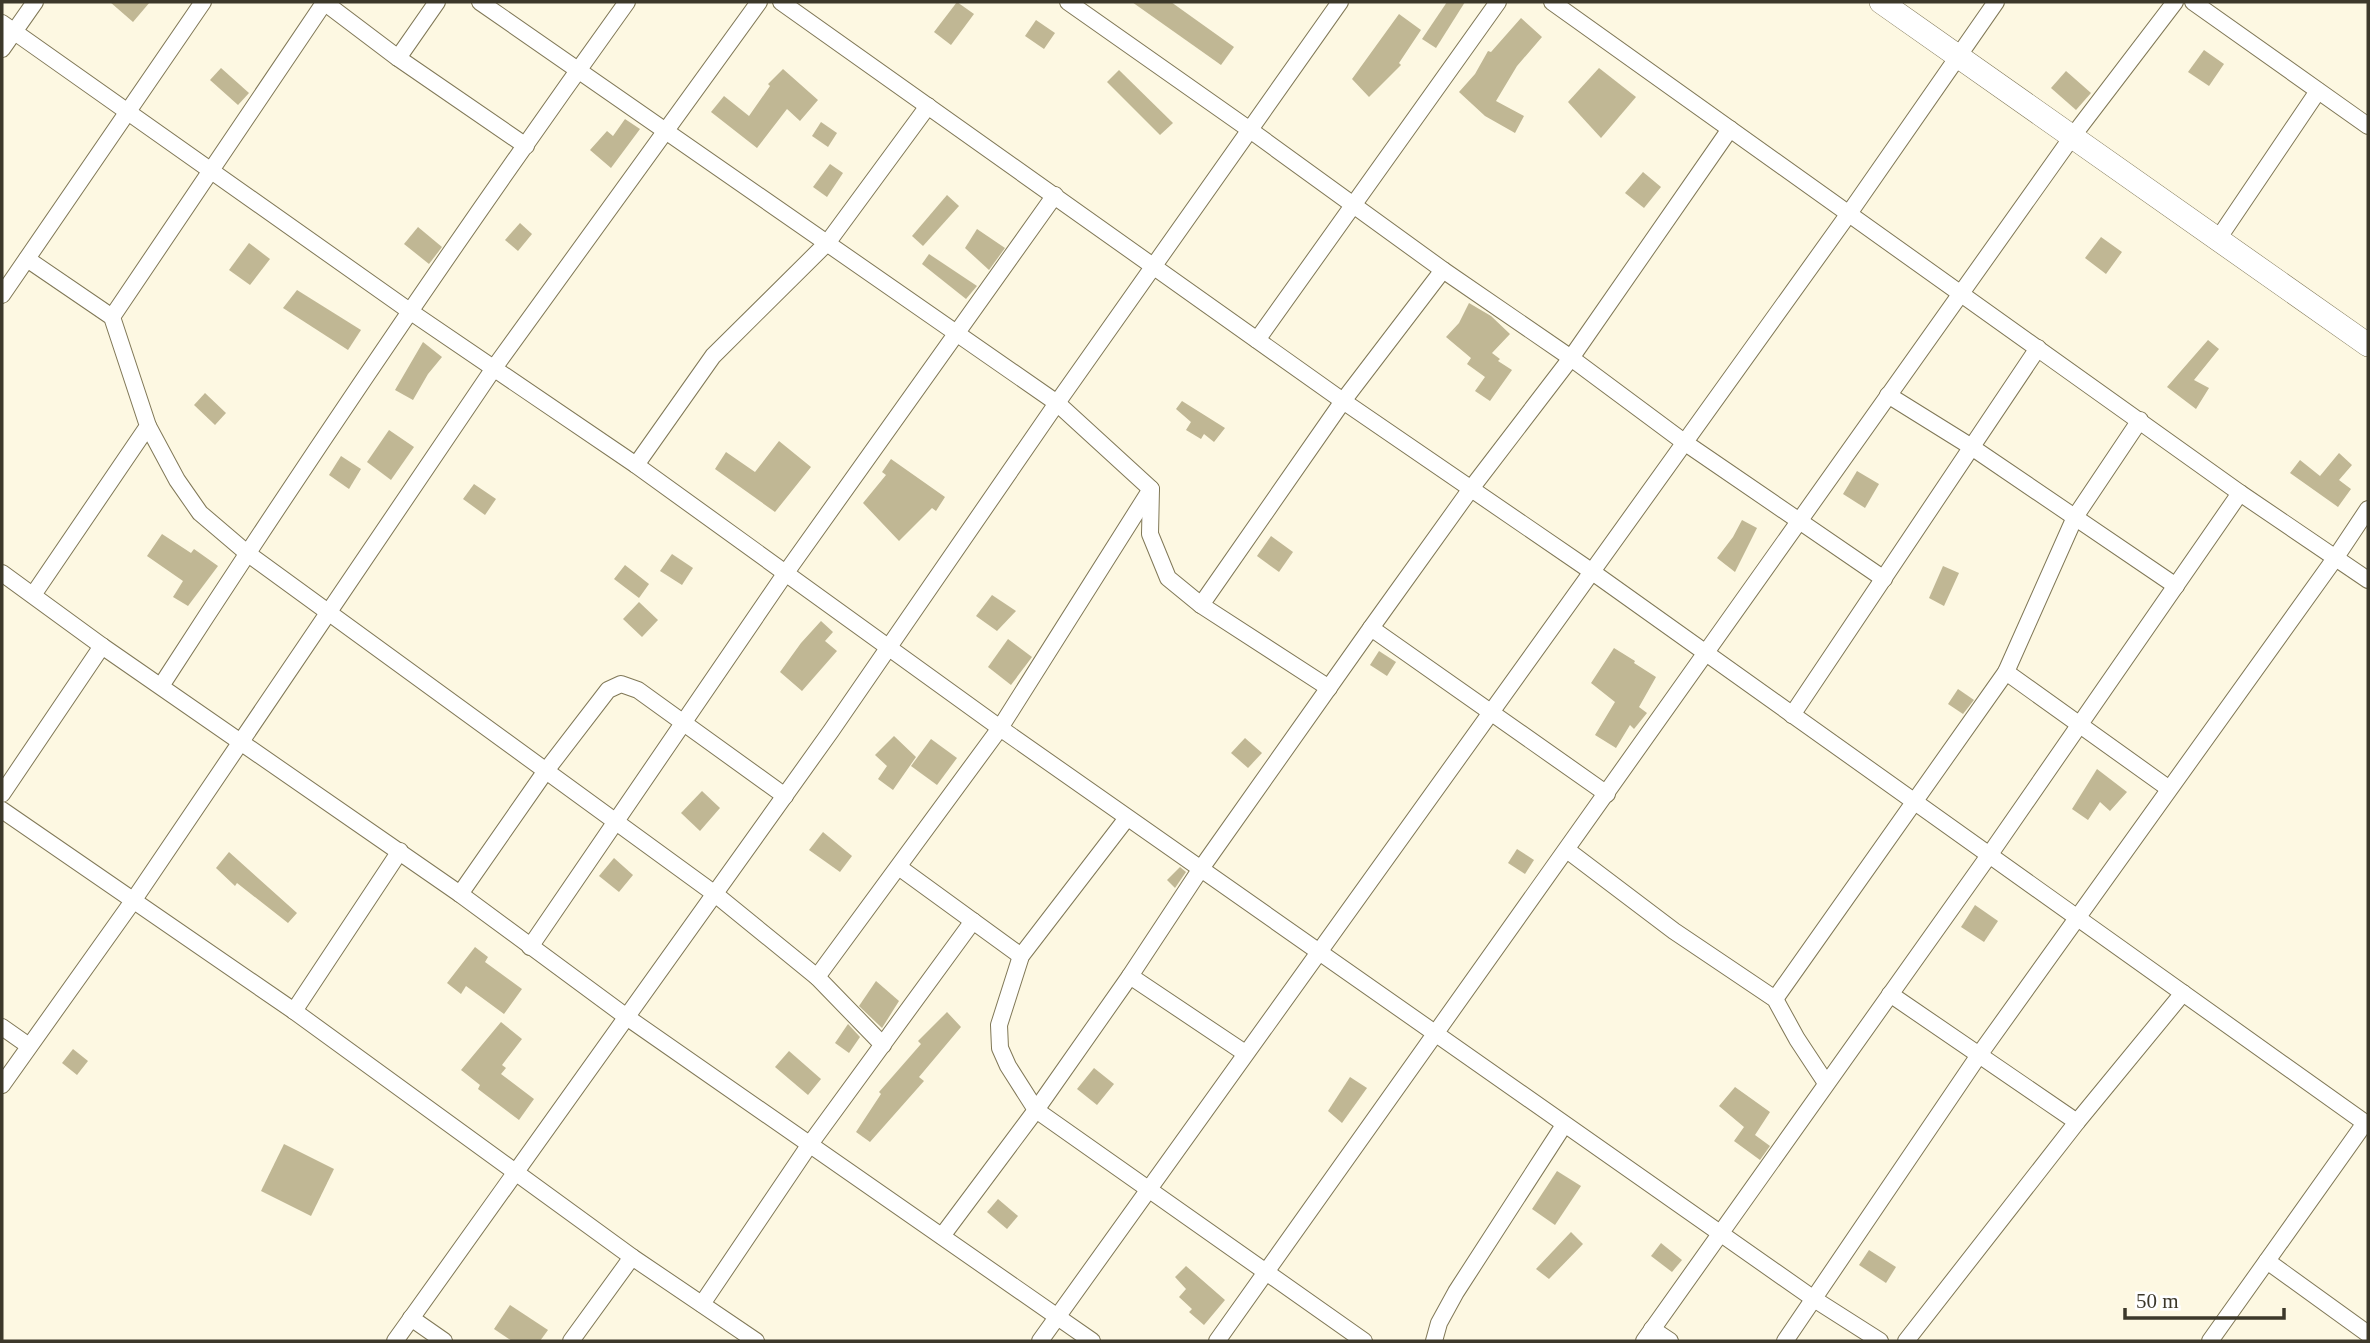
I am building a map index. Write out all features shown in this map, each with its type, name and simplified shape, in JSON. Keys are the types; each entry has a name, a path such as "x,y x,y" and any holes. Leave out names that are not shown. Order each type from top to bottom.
{"main road":[{"path":"1881,2 2368,345"}],"street":[{"path":"2,48 8,27 35,2"},
{"path":"2,295 203,2"},
{"path":"112,317 324,2 398,58 526,146"},
{"path":"398,58 437,2"},
{"path":"480,2 828,242 1056,404 1152,489"},
{"path":"160,686 411,312 627,2"},
{"path":"2,1085 133,901 494,368 759,2"},
{"path":"782,2 1343,401 1707,653 2367,1124 2210,1341"},
{"path":"1068,2 1443,270 1571,358 1684,442 1884,579"},
{"path":"395,1341 785,796 1056,404 1340,2"},
{"path":"1257,340 1498,2"},
{"path":"1552,2 1850,212 2240,493 2368,580"},
{"path":"1040,1341 1850,212 1996,2"},
{"path":"1217,1341 2071,137 2175,2"},
{"path":"2193,2 2368,126"},
{"path":"8,27 411,312 636,466 1317,953 1814,1299 1880,1341"},
{"path":"2218,239 2318,91"},
{"path":"636,466 713,356 828,242 928,106"},
{"path":"942,1236 1036,1110 1200,870 1371,628 1470,490 1571,358 1730,129"},
{"path":"530,947 785,574 1055,195"},
{"path":"27,259 112,317 148,426 177,480 200,513 247,553 715,894 817,977 883,1045"},
{"path":"1201,606 1343,401 1443,270"},
{"path":"1792,715 2038,348"},
{"path":"1888,395 1970,446 2176,586"},
{"path":"1775,999 2006,672 2075,517 2140,420"},
{"path":"33,594 148,426"},
{"path":"1152,489 1150,534 1168,578 1201,606 1329,688"},
{"path":"817,977 900,868 1000,728 1152,489"},
{"path":"1670,1341 1648,1335 1990,855 2240,493"},
{"path":"1784,1341 1979,1055 2368,509"},
{"path":"2,573 102,646 400,851 628,1018 1092,1341"},
{"path":"1371,628 1607,794"},
{"path":"2,794 102,646"},
{"path":"2006,672 2168,788"},
{"path":"460,894 545,772 608,690 621,684 638,690 785,796"},
{"path":"2,810 293,1011 632,1256 755,1341"},
{"path":"1127,818 1021,956 999,1025 1000,1048 1008,1066 1036,1110 1364,1341"},
{"path":"1567,850 1674,931 1775,999 1826,1083"},
{"path":"293,1011 400,851"},
{"path":"900,868 1021,956"},
{"path":"702,1304 810,1144 973,921"},
{"path":"1130,976 1245,1054"},
{"path":"1906,1341 2077,1122 2183,993"},
{"path":"1890,994 2077,1122"},
{"path":"2,1027 29,1046"},
{"path":"1434,1341 1439,1323 1456,1292 1564,1125"},
{"path":"571,1341 632,1256"},
{"path":"2267,1261 2368,1334"},
{"path":"411,1318 444,1341"}],"building":[{"path":"110,2 150,2 133,22"},
{"path":"957,2 974,14 951,45 934,32"},
{"path":"1132,2 1171,2 1234,47 1221,65"},
{"path":"1447,2 1465,2 1436,48 1422,39"},
{"path":"1399,14 1421,30 1399,63 1401,65 1369,97 1352,79"},
{"path":"1521,18 1542,37 1517,66 1496,101 1524,116 1515,133 1485,116 1459,92 1475,74 1488,51 1491,52"},
{"path":"1036,20 1055,33 1044,49 1025,36"},
{"path":"2204,50 2224,64 2209,86 2188,72"},
{"path":"221,68 249,93 238,105 210,80"},
{"path":"1599,68 1636,97 1601,138 1568,102"},
{"path":"783,69 818,100 800,121 787,109 757,148 711,112 724,96 749,116 770,86 768,84"},
{"path":"1119,70 1173,123 1160,135 1107,82"},
{"path":"2066,71 2091,93 2076,110 2051,88"},
{"path":"625,119 640,129 611,168 590,150 607,131 613,136"},
{"path":"821,122 837,133 828,147 812,136"},
{"path":"830,164 843,173 827,197 813,187"},
{"path":"1643,172 1661,187 1644,208 1625,193"},
{"path":"947,195 959,206 923,246 912,236"},
{"path":"520,223 532,234 518,251 505,240"},
{"path":"418,227 442,247 429,264 404,244"},
{"path":"977,229 1005,248 989,270 965,248"},
{"path":"2101,237 2122,252 2106,274 2085,258"},
{"path":"249,243 270,259 250,285 229,270"},
{"path":"929,254 977,286 966,299 922,264"},
{"path":"297,290 361,330 348,350 283,308"},
{"path":"1469,303 1491,316 1510,334 1492,353 1500,359 1498,361 1512,370 1490,401 1475,391 1485,377 1467,364 1471,358 1446,337 1459,323"},
{"path":"2208,340 2219,349 2194,380 2209,388 2196,409 2167,387"},
{"path":"423,342 442,357 428,374 413,400 395,390"},
{"path":"205,393 226,413 215,425 194,405"},
{"path":"1182,401 1225,428 1214,442 1204,434 1201,439 1186,430 1191,422 1176,409"},
{"path":"389,430 414,447 391,480 367,462"},
{"path":"779,441 811,467 775,512 715,469 726,452 755,472"},
{"path":"2339,453 2352,465 2339,480 2351,489 2338,507 2290,473 2300,460 2320,476"},
{"path":"341,456 361,469 349,489 329,475"},
{"path":"891,459 945,497 936,511 932,508 899,541 863,503 886,475 882,472"},
{"path":"1857,471 1879,484 1865,508 1843,494"},
{"path":"474,484 496,499 485,515 463,499"},
{"path":"1742,520 1757,528 1735,572 1717,558"},
{"path":"162,534 191,553 194,549 218,566 188,606 173,597 183,581 147,556"},
{"path":"1271,536 1293,552 1279,572 1257,556"},
{"path":"672,554 693,568 682,585 660,571"},
{"path":"625,565 649,584 639,598 614,579"},
{"path":"1943,566 1959,573 1944,606 1929,598"},
{"path":"992,595 1016,611 997,631 976,616"},
{"path":"639,602 658,620 642,637 623,619"},
{"path":"821,621 833,632 825,641 837,651 802,691 780,672"},
{"path":"1008,639 1032,657 1011,685 988,667"},
{"path":"1614,648 1656,677 1639,707 1647,713 1634,729 1630,725 1616,748 1595,735 1615,702 1591,683"},
{"path":"1379,651 1396,662 1387,676 1370,665"},
{"path":"1958,689 1974,700 1963,714 1948,704"},
{"path":"894,736 916,757 893,790 878,779 887,766 875,755"},
{"path":"1245,738 1262,753 1248,768 1231,753"},
{"path":"931,739 957,758 937,785 911,766"},
{"path":"2097,769 2127,792 2110,811 2100,802 2088,820 2072,809"},
{"path":"702,791 720,808 700,831 681,813"},
{"path":"823,832 852,856 840,872 809,850"},
{"path":"1517,849 1534,860 1525,874 1508,863"},
{"path":"229,852 297,913 288,923 237,883 235,886 216,868"},
{"path":"614,858 633,875 619,892 599,876"},
{"path":"1180,867 1186,872 1175,888 1167,880"},
{"path":"1975,905 1998,921 1984,942 1961,927"},
{"path":"475,947 488,957 485,962 522,989 504,1014 466,986 461,994 447,983"},
{"path":"876,981 899,1001 882,1028 859,1006"},
{"path":"947,1012 961,1027 919,1077 924,1081 870,1142 856,1132 881,1094 879,1092 921,1044 918,1041"},
{"path":"501,1022 522,1039 502,1065 506,1068 501,1074 534,1099 519,1120 478,1089 480,1085 461,1070"},
{"path":"848,1024 860,1037 849,1053 835,1043"},
{"path":"73,1049 88,1061 77,1075 62,1063"},
{"path":"789,1051 821,1079 808,1095 775,1067"},
{"path":"1094,1068 1114,1084 1097,1105 1077,1089"},
{"path":"1350,1077 1367,1088 1342,1123 1328,1111"},
{"path":"1735,1087 1770,1112 1755,1135 1770,1146 1760,1160 1734,1141 1744,1127 1719,1106"},
{"path":"284,1144 334,1169 311,1216 261,1191"},
{"path":"1557,1171 1581,1186 1555,1225 1532,1209"},
{"path":"998,1199 1018,1216 1007,1229 987,1212"},
{"path":"1571,1232 1583,1244 1549,1279 1536,1269"},
{"path":"1661,1243 1682,1260 1672,1272 1651,1256"},
{"path":"1869,1250 1896,1267 1886,1283 1859,1265"},
{"path":"1186,1266 1225,1300 1204,1325 1189,1312 1192,1309 1179,1297 1186,1289 1175,1277"},
{"path":"510,1305 548,1330 540,1341 512,1341 494,1329"}]}
